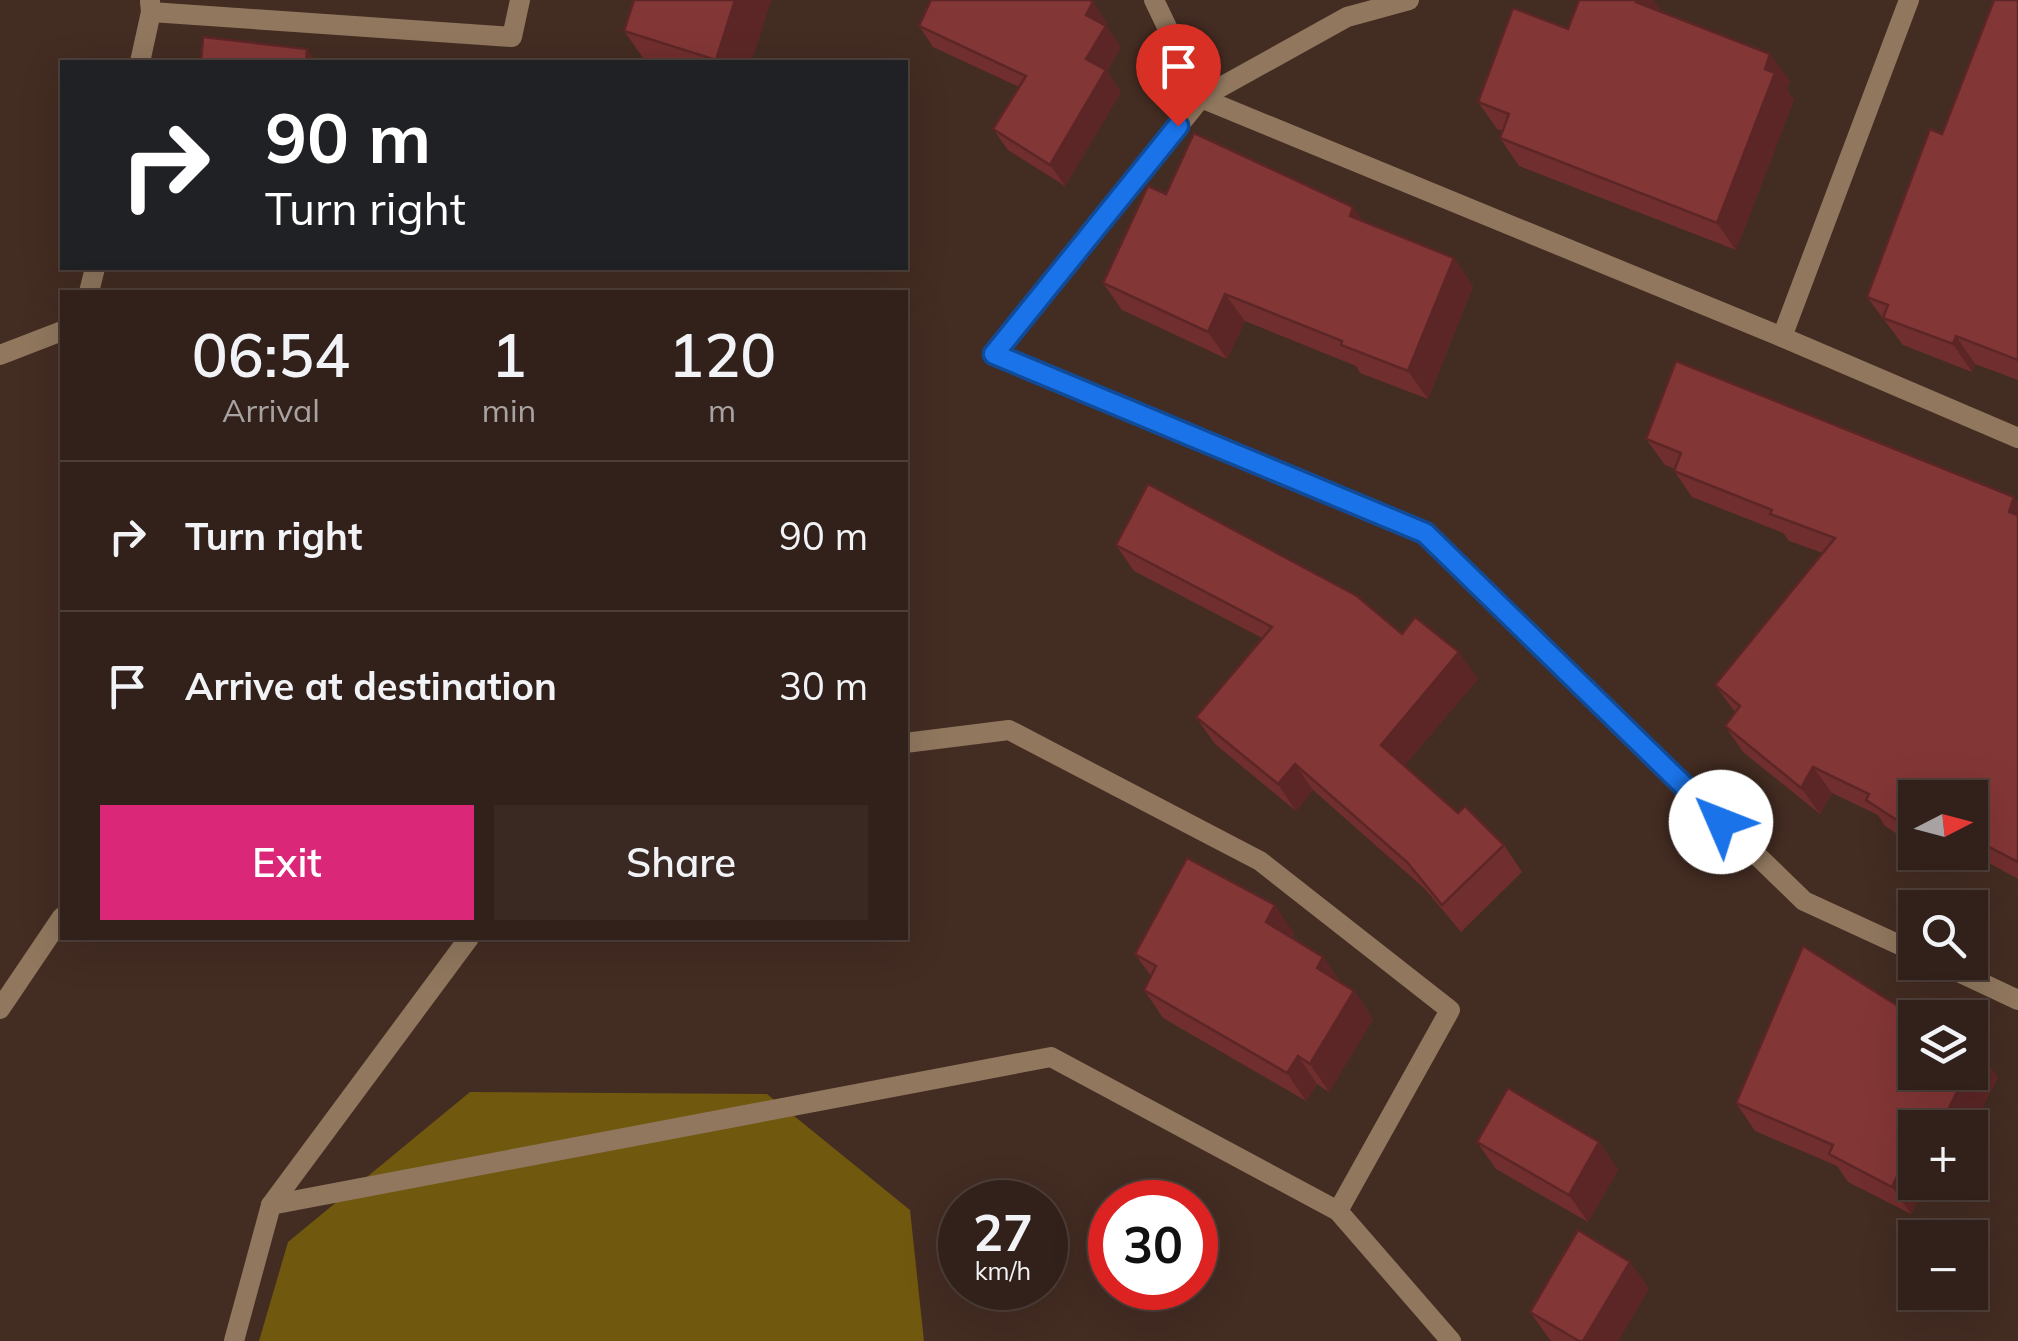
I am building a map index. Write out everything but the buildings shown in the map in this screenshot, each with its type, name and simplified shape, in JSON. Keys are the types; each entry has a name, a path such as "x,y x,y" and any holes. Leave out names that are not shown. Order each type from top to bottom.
{"street":[{"path":"140,60 150,6 512,37 520,0"},
{"path":"1154,0 1201,98 2018,438"},
{"path":"1409,0 1348,16 1201,98 994,354 1425,533 1804,901 1898,944"},
{"path":"1782,337 1909,0"},
{"path":"0,355 60,332"},
{"path":"908,743 1009,730 1260,861 1450,1010 1338,1210"},
{"path":"0,1009 60,920"},
{"path":"234,1341 272,1205 468,940"},
{"path":"1975,980 2018,1000"},
{"path":"272,1205 1051,1057 1338,1210 1451,1341"}],"shaded area":[{"path":"470,1092 767,1094 910,1210 924,1341 259,1341 288,1242"}],"route":[{"path":"1178,126 994,354 1425,533 1721,822"}]}
